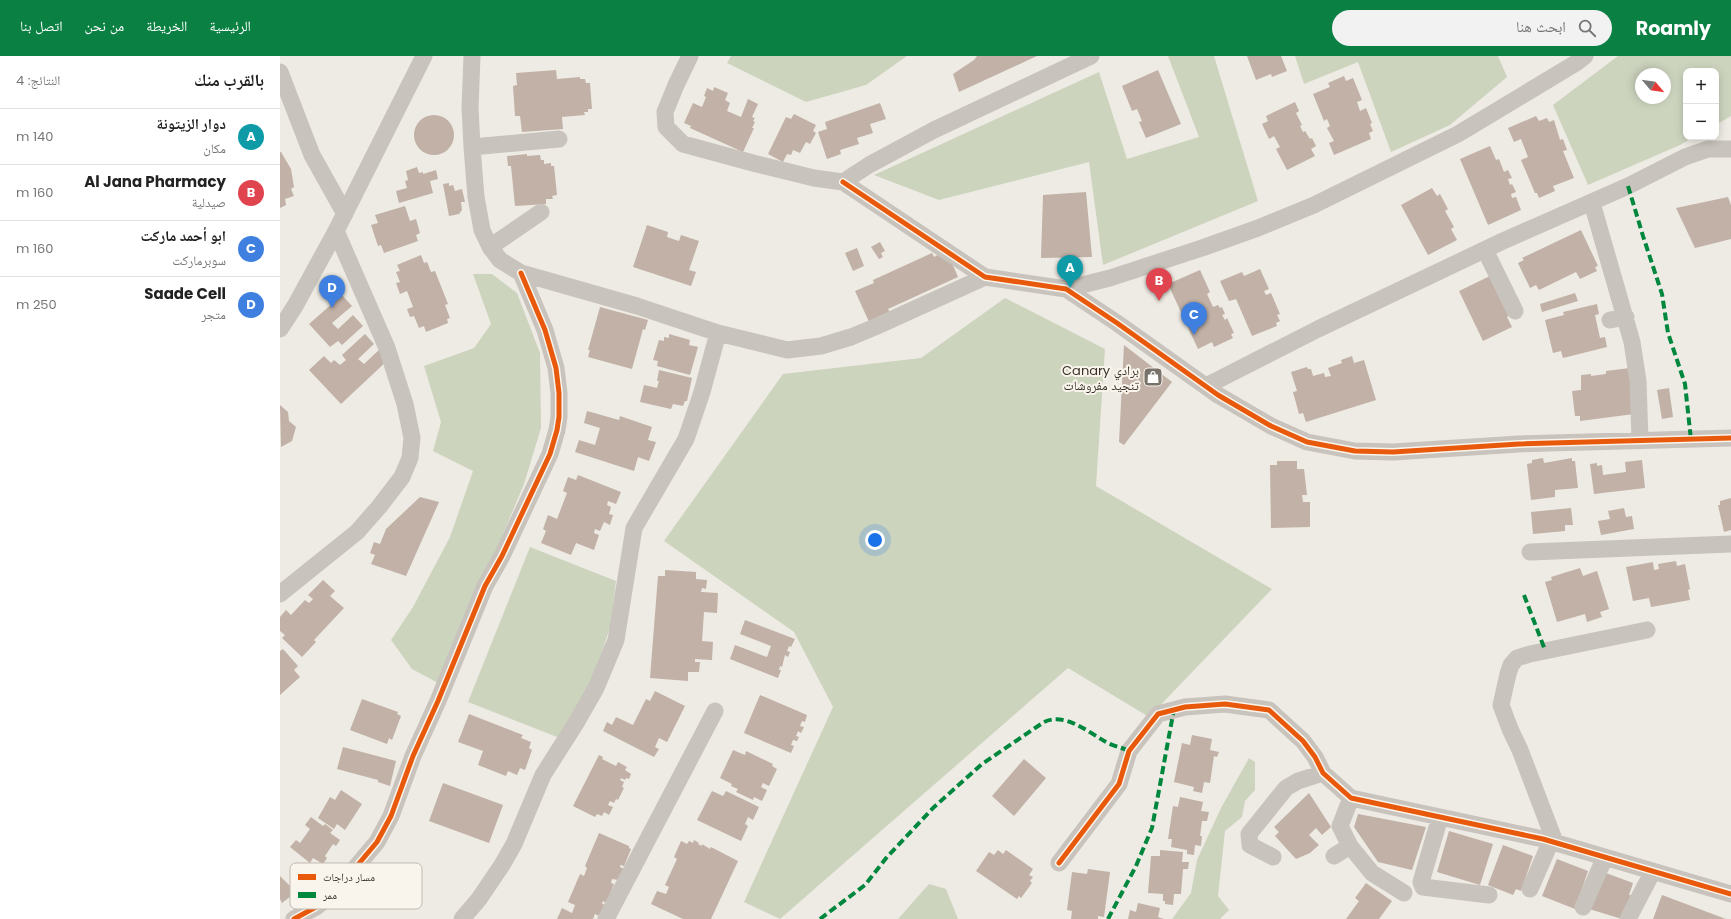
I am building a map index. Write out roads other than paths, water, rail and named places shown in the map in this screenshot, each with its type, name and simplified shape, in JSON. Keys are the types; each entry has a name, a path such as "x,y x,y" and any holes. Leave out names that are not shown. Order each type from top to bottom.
{"street":[{"path":"280,329 295,306 345,214 424,56"},
{"path":"472,56 470,108 472,147 476,197 482,230 490,247 500,260 521,273 637,306 718,333 787,350 821,346 875,327 985,277"},
{"path":"690,56 676,85 666,112 666,127 682,144 814,178 843,182 985,277 1066,289 1110,278 1202,248 1258,228 1314,205 1458,134 1576,63 1585,56"},
{"path":"843,182 868,165 934,130 1091,56"},
{"path":"280,72 312,155 345,214"},
{"path":"472,147 559,139"},
{"path":"1206,386 1312,332 1485,250 1592,203 1685,157 1708,149 1731,149"},
{"path":"1592,203 1618,319 1632,342 1638,381 1640,440"},
{"path":"490,247 541,212"},
{"path":"280,594 357,532 402,477 410,458 412,438 405,404 387,348 336,231"},
{"path":"1485,250 1515,311"},
{"path":"359,863 377,842 391,816 413,756 438,701 485,586 502,556 550,454 557,430 560,393 556,368 545,330 521,273"},
{"path":"1066,289 1206,386 1271,426 1308,442 1355,451 1393,452 1519,444 1731,438"},
{"path":"462,919 479,899 502,865 517,837 543,775 596,688 616,640 634,528 686,439 700,398 718,333"},
{"path":"1530,552 1625,547 1731,544"},
{"path":"1530,889 1553,842 1520,750 1501,706 1508,674 1512,665 1517,658 1530,654 1646,630"},
{"path":"1059,864 1119,784 1129,751 1158,714 1185,707 1225,704 1269,710 1303,741 1315,757 1323,773 1351,798 1553,842 1731,894"},
{"path":"606,919 715,711"},
{"path":"1273,857 1250,845 1249,834 1286,788 1298,781 1323,773"},
{"path":"1351,798 1340,826 1350,846 1372,873 1404,893"},
{"path":"1440,817 1421,882 1423,887 1489,895"},
{"path":"1334,856 1350,846"},
{"path":"1583,907 1605,857"},
{"path":"1628,919 1658,873"},
{"path":"1640,919 1658,873"},
{"path":"294,919 312,909"}],"place":[{"name":"دوار الزيتونة","path":"1070,288"},
{"name":"Al Jana Pharmacy","path":"1159,301"},
{"name":"Saade Cell","path":"332,308"},
{"name":"ابو أحمد ماركت","path":"1194,335"},
{"name":"Canary برادي تنجيد مفروشات","path":"1153,377"}]}
